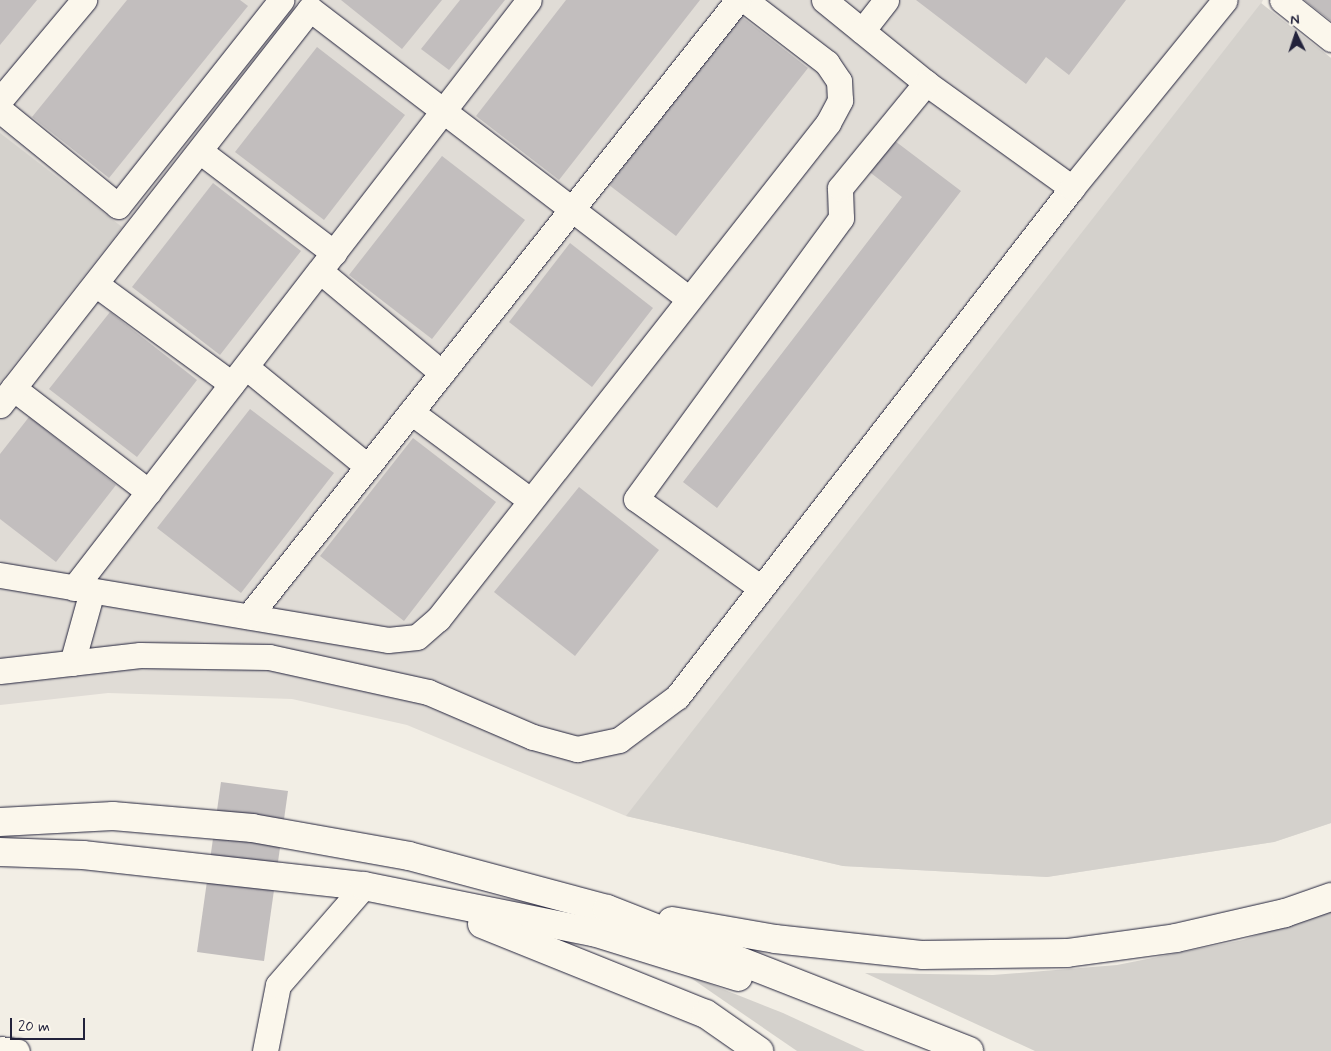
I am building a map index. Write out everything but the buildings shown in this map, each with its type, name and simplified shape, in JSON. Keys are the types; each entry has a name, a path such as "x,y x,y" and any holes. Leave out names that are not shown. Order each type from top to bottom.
{"highway":[{"path":"0,822 113,816 252,828 409,856 608,909 775,939 923,955 1057,953 1176,938 1285,913 1331,897"},
{"path":"0,852 83,855 364,886 593,932 756,983 928,1051"},
{"path":"0,868 83,855"},
{"path":"364,886 515,935 632,981 706,1014 759,1051"},
{"path":"608,909 969,1051"}],"street":[{"path":"0,100 84,0"},
{"path":"0,110 118,206 282,0"},
{"path":"72,663 83,590 149,492 529,0"},
{"path":"249,616 738,0"},
{"path":"0,575 388,640 417,637 438,619 828,123 840,100 839,81 827,63 745,0"},
{"path":"824,0 926,83 1072,188"},
{"path":"862,31 886,0"},
{"path":"0,671 140,655 269,656 428,692 534,738 577,749 618,740 677,697 1072,188 1225,0"},
{"path":"1282,0 1331,39"},
{"path":"149,492 7,396 97,285 310,9 689,299"},
{"path":"761,588 636,499 841,218 840,188 926,83"},
{"path":"201,152 327,262 442,373"},
{"path":"97,285 239,375 367,466"},
{"path":"411,412 530,500"},
{"path":"265,1051 278,985 364,886"},
{"path":"0,1049 17,1051"}],"shaded area":[{"path":"0,0 1263,0 1261,4 1331,58 1331,823 1274,842 1047,877 843,866 626,816 407,725 292,699 108,693 0,705"},
{"path":"1261,3 1331,58 1331,823 1274,842 1047,877 843,866 626,816"},
{"path":"0,133 122,227 0,382"},
{"path":"1331,909 1331,1051 1035,1051 865,973 993,975 1117,965 1243,940"},
{"path":"685,974 783,1013 865,1051 797,1051"}]}
